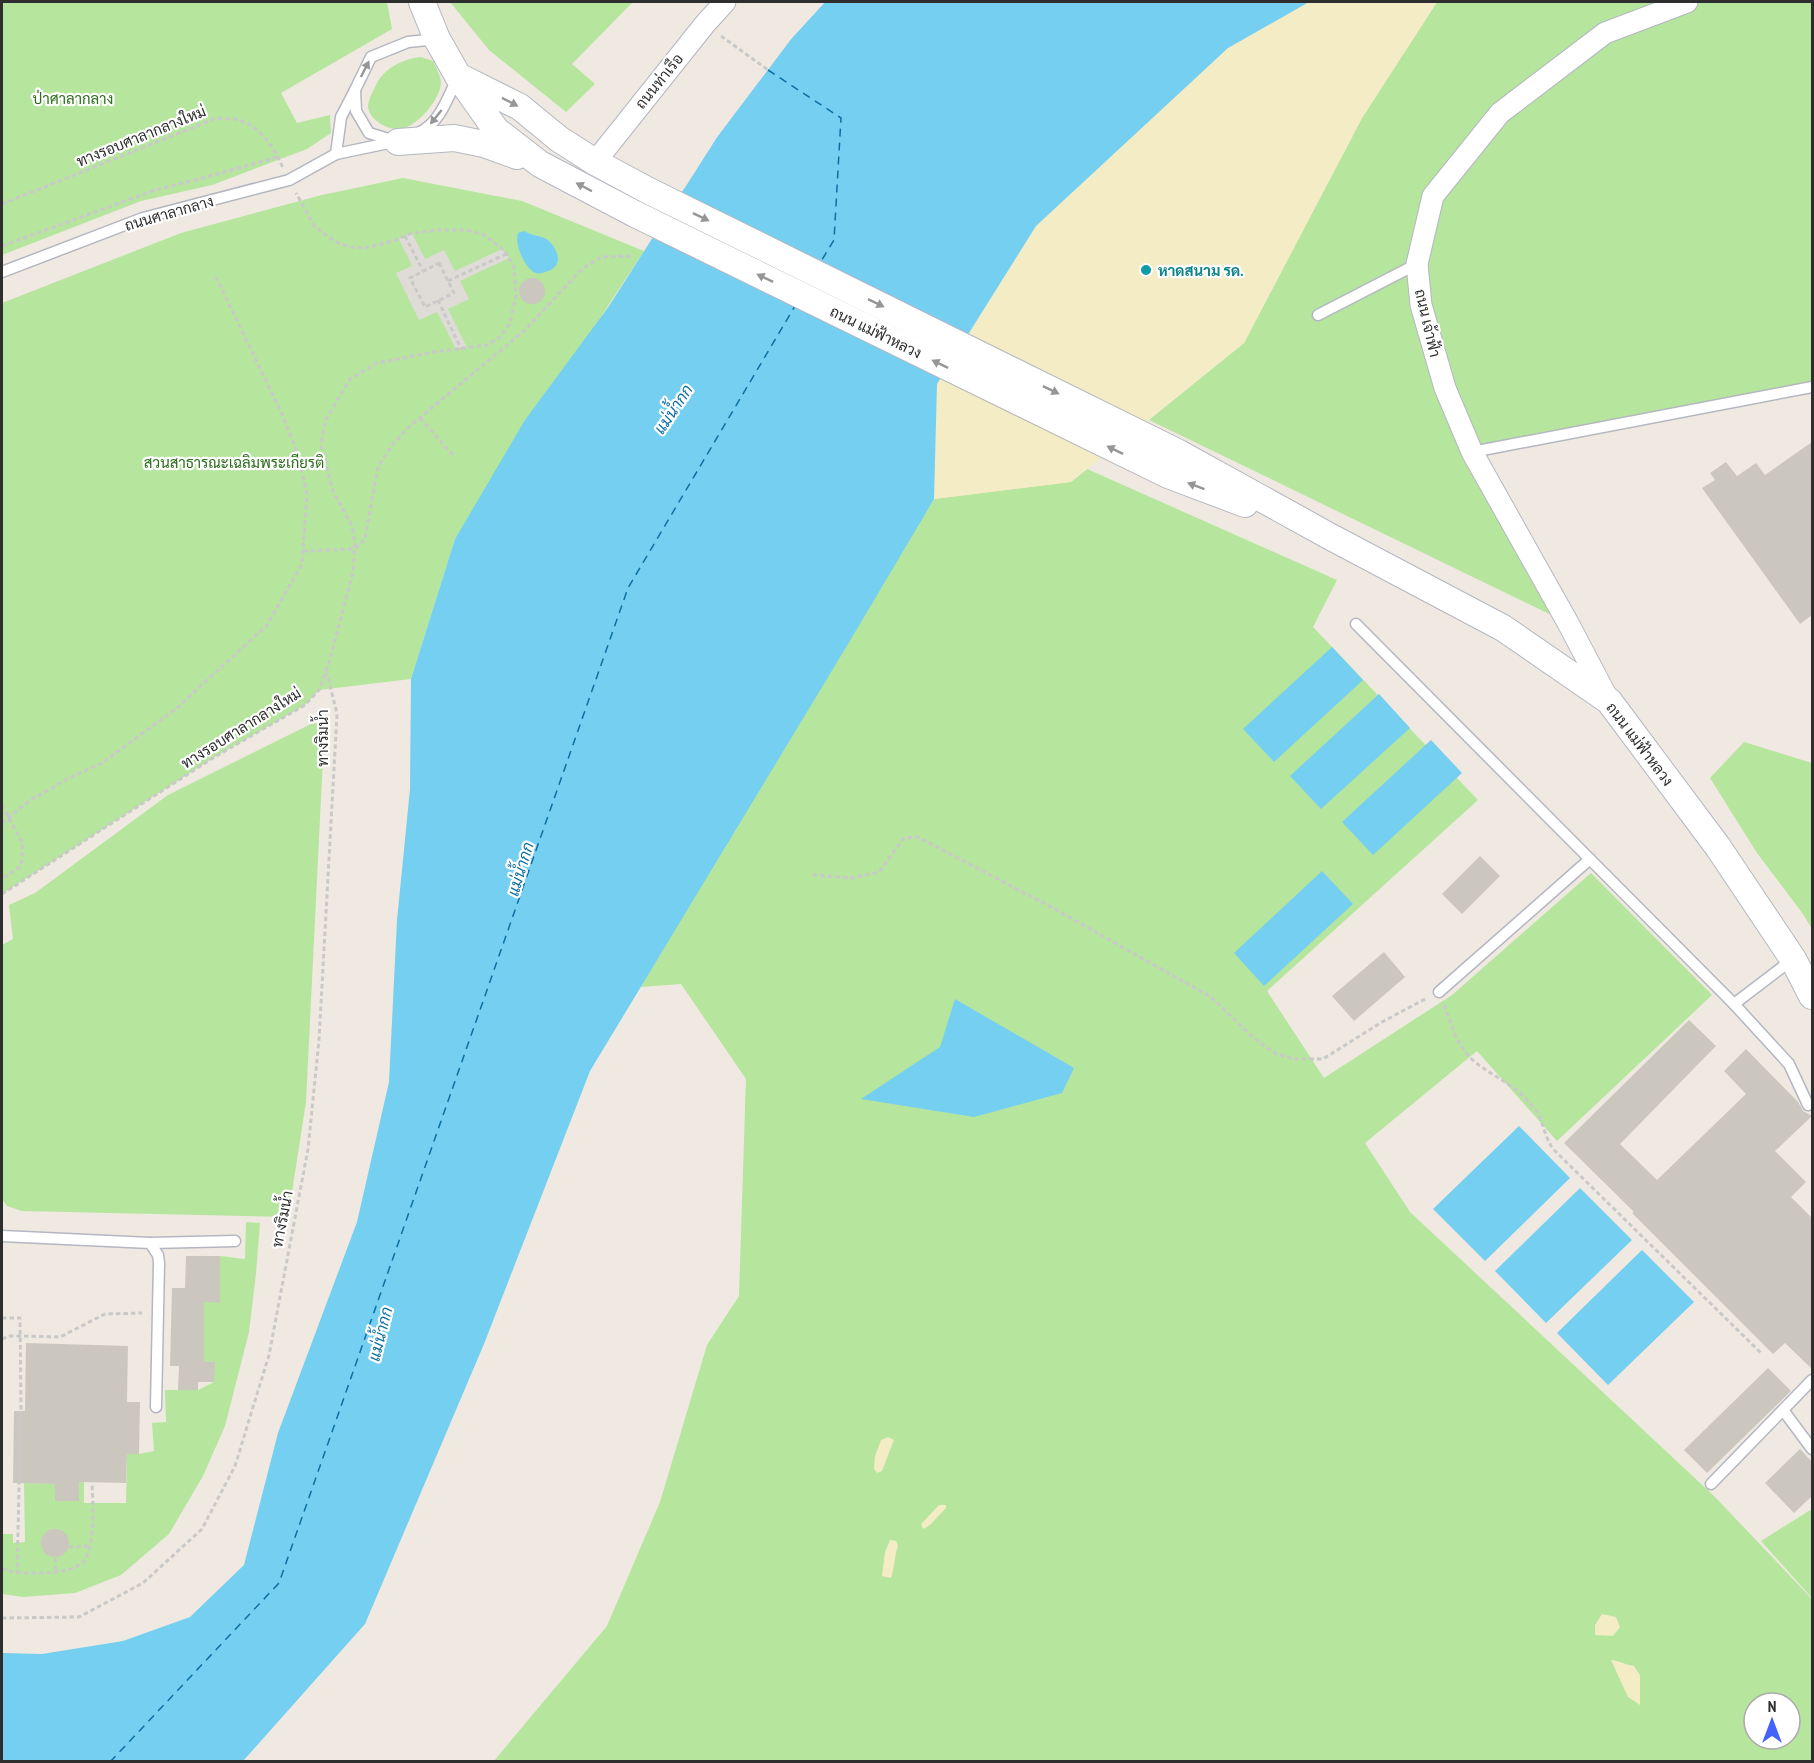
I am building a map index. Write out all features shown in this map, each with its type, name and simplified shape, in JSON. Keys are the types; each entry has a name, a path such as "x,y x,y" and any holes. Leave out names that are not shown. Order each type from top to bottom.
{"street":[{"name":"ถนน แม่ฟ้าหลวง","path":"422,2 437,39 458,76 496,130 540,164 635,214 1329,536 1503,628 1609,701 1718,847 1793,959 1812,996"},
{"name":"ถนนท่าเรือ","path":"595,162 724,2"},
{"name":"ถนน เจ้าฟ้า","path":"1609,701 1472,452 1445,388 1421,305 1417,264 1433,196 1500,113 1605,33 1687,2"},
{"name":"ถนน แม่ฟ้าหลวง","path":"458,76 520,107 560,139 595,162 1173,464"},
{"path":"398,142 454,138 484,144 540,164"}],"lane":[{"path":"336,154 341,117 371,57 408,42 437,39"},
{"path":"354,90 356,111 369,133 398,142 425,130 443,108 458,76"},
{"name":"ถนนศาลากลาง","path":"2,272 143,218 289,180 336,154 398,142"},
{"path":"1318,315 1417,264"},
{"path":"1472,452 1812,387"},
{"path":"1356,624 1734,1004 1789,1064 1808,1105"},
{"path":"1439,992 1590,858"},
{"path":"1734,1004 1793,959"},
{"path":"2,1236 150,1243 235,1241"},
{"path":"150,1243 158,1255 159,1263 156,1407"},
{"path":"1711,1484 1812,1380"},
{"path":"1783,1410 1812,1449"}],"path":[{"path":"705,24 768,70"},
{"name":"ทางรอบศาลากลางใหม่","path":"2,204 217,118 241,120 260,132 278,157 155,190 2,246"},
{"path":"300,201 315,227 336,242 351,247 365,248 394,241 412,232 467,230 484,235 507,254 514,267 516,295 510,323 500,337 507,345"},
{"path":"405,236 423,271"},
{"path":"448,281 507,254"},
{"path":"303,552 354,549 365,539 378,467 392,445 420,418 524,331 582,269 601,257 631,256"},
{"path":"439,263 454,293 425,307 410,278 423,271 439,263"},
{"path":"2,823 29,801 69,778 102,764 177,708 267,625 302,564 307,494 299,457 282,414 214,275"},
{"path":"438,300 461,348"},
{"name":"ทางรอบศาลากลางใหม่","path":"2,894 213,758 305,705 319,690 326,672 352,572 354,549 352,526 333,491 321,446 325,422 350,379 377,363 487,345 500,337"},
{"path":"420,418 453,455"},
{"name":"ทางริมน้ำ","path":"2,1618 79,1617 143,1583 202,1529 235,1466 269,1355 308,1149 319,1040 337,714 326,672"},
{"path":"2,805 23,844 21,866 2,879"},
{"path":"813,875 851,878 879,872 904,838 918,837 1053,908 1211,997 1254,1038 1276,1054 1296,1059 1323,1059 1382,1022 1439,992 1455,1036 1474,1062 1515,1088 1539,1114 1546,1138 1553,1149 1761,1353"},
{"path":"2,1339 10,1336 60,1337 105,1314 142,1313"},
{"path":"2,1318 20,1318 21,1407 17,1573"},
{"path":"2,1568 11,1573 63,1572 83,1563 90,1546 93,1511 92,1483"},
{"path":"69,1547 90,1546"},
{"path":"55,1558 56,1572"}],"green space":[{"name":"ป่าศาลากลาง","path":"2,2 387,2 392,29 281,93 297,123 330,115 331,133 307,149 212,185 141,201 2,255"},
{"path":"450,2 633,2 572,64 595,84 566,112 489,50"},
{"path":"1437,2 1812,2 1812,387 1472,452 1568,623 1149,420 1244,343 1362,118"},
{"path":"421,57 433,61 441,82 433,104 420,118 407,127 395,129 380,124 369,112 368,107 379,79 395,65"},
{"name":"สวนสาธารณะเฉลิมพระเกียรติ","path":"403,178 522,201 644,251 455,539 411,679 319,690 305,705 213,758 2,894 2,303 181,233 322,195"},
{"path":"1087,469 1337,580 1313,627 1478,800 1267,991 1324,1078 1452,995 1591,873 1712,995 1557,1141 1477,1051 1365,1143 1410,1212 1714,1496 1812,1599 1812,1761 493,1762 607,1626 660,1502 707,1345 739,1296 746,1079 681,984 641,987 696,870 934,499 1071,482"},
{"path":"325,717 306,1102 288,1217 22,1211 7,1206 2,1199 2,945 13,939 9,905 35,893 168,795"},
{"path":"1744,742 1812,763 1812,929 1757,853 1710,778"},
{"path":"246,1222 260,1223 249,1332 225,1426 203,1476 169,1534 121,1575 75,1593 23,1597 2,1594 2,1534 13,1534 13,1543 25,1542 24,1483 55,1484 55,1501 78,1501 79,1482 84,1482 84,1503 126,1503 127,1454 154,1451 152,1423 166,1422 165,1390 198,1390 214,1382 214,1362 204,1361 204,1302 220,1302 220,1256 245,1259"},
{"path":"1812,1509 1812,1598 1761,1541"}],"sand":[{"name":"หาดสนาม รด.","path":"1309,2 1437,2 1362,118 1244,343 1071,482 934,499 937,384 1036,226 1228,48"},
{"path":"888,1437 894,1440 882,1471 877,1473 874,1469 875,1456 881,1440"},
{"path":"939,1505 946,1505 946,1508 923,1529 921,1524"},
{"path":"890,1540 896,1541 898,1546 891,1578 882,1576 885,1552"},
{"path":"1602,1614 1616,1617 1620,1627 1613,1636 1595,1635 1595,1625"},
{"path":"1611,1660 1634,1666 1640,1675 1640,1705 1628,1697"}],"shaded area":[{"path":"412,233 425,259 444,250 455,271 502,249 509,258 460,281 469,299 448,309 467,348 456,349 437,312 419,320 396,273 412,266 399,239"}],"water":[{"name":"แม่น้ำกก","path":"825,2 1309,2 1228,48 1036,226 937,384 934,499 590,1071 484,1344 365,1624 243,1761 2,1762 2,1653 42,1654 123,1641 190,1617 244,1565 278,1433 357,1222 389,1082 397,920 410,789 411,679 455,539 525,420 609,306 717,137 791,39"},
{"path":"524,231 546,239 553,245 558,259 555,267 539,273 529,268 521,255 517,238 518,233"},
{"path":"1332,647 1363,680 1274,762 1243,729"},
{"path":"1379,694 1410,728 1321,809 1290,776"},
{"path":"1431,740 1462,773 1373,855 1342,822"},
{"path":"1322,871 1353,904 1264,986 1234,953"},
{"path":"955,999 1074,1068 1062,1093 974,1117 861,1099 940,1047"},
{"path":"1519,1126 1570,1178 1485,1261 1433,1209"},
{"path":"1580,1188 1632,1240 1546,1323 1495,1271"},
{"path":"1642,1250 1694,1302 1608,1385 1557,1333"}],"pier":[{"path":"821,2 825,2 791,39 717,137 684,189 682,187 715,136 788,38"}],"building":[{"path":"532,278 541,282 545,291 541,300 532,304 523,300 519,291 523,282"},
{"path":"1812,442 1812,615 1800,624 1702,488 1715,480 1710,473 1726,462 1737,476 1756,463 1765,475"},
{"path":"1480,856 1500,876 1462,914 1442,894"},
{"path":"1384,952 1405,977 1354,1021 1332,996"},
{"path":"1689,1020 1716,1046 1620,1144 1657,1180 1746,1094 1724,1071 1746,1049 1798,1102 1803,1111 1812,1116 1775,1151 1806,1182 1791,1197 1812,1218 1812,1369 1785,1343 1773,1354 1564,1143"},
{"path":"186,1256 220,1256 220,1303 204,1302 204,1361 215,1362 214,1382 198,1382 198,1390 178,1390 179,1366 170,1366 172,1288 185,1288"},
{"path":"26,1343 128,1346 127,1402 140,1402 139,1454 127,1454 126,1483 79,1482 79,1501 55,1501 55,1484 13,1483 14,1411 25,1411"},
{"path":"1768,1368 1791,1391 1707,1473 1684,1450"},
{"path":"1800,1449 1812,1462 1812,1496 1794,1513 1765,1483"},
{"path":"55,1529 65,1533 69,1543 65,1553 55,1557 45,1553 41,1543 45,1533"}],"ferry route":[{"path":"768,70 841,118 834,240 820,263"},
{"path":"110,1762 279,1583 628,588 795,306"}],"place":[{"name":"หาดสนาม รด.","path":"1146,270"}]}
